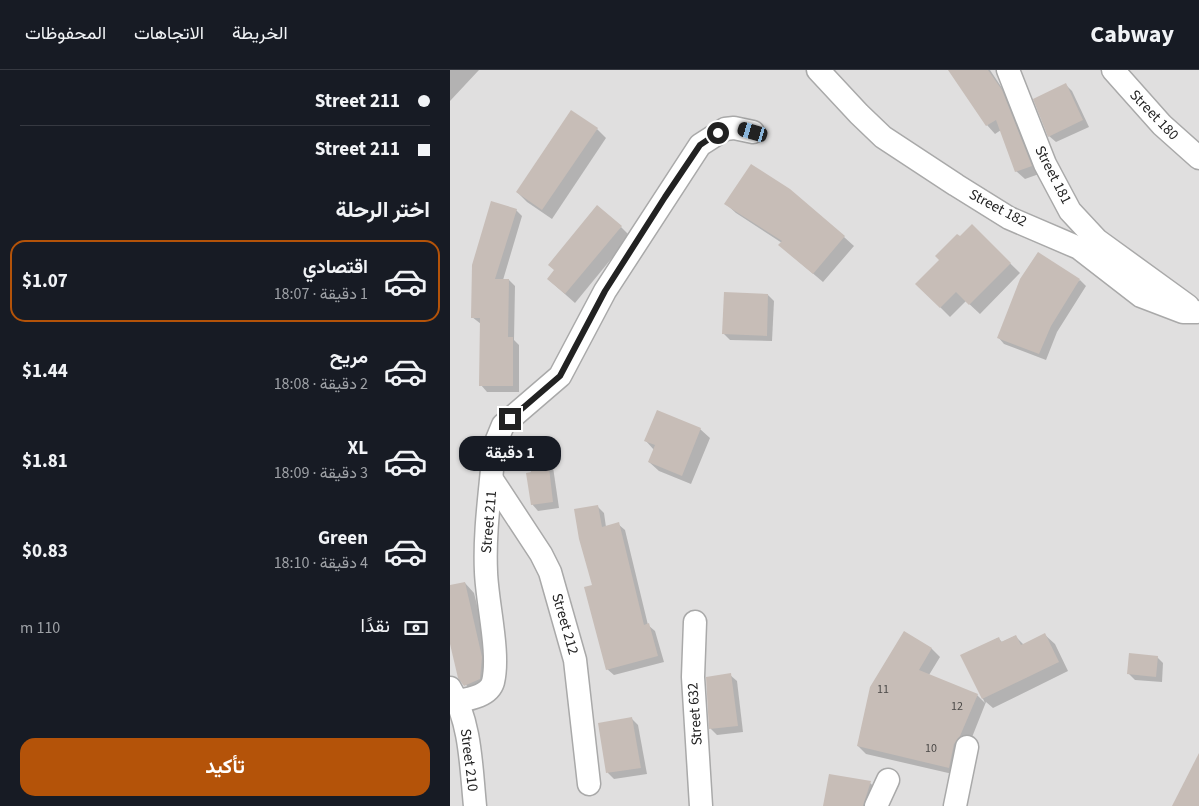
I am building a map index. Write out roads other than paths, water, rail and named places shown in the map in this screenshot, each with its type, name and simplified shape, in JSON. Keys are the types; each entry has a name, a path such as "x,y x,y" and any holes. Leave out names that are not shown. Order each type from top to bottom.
{"street":[{"name":"Street 182","path":"818,70 883,137 956,185 1009,218 1079,248 1141,296 1183,312 1198,313"},
{"name":"Street 181","path":"1008,70 1046,164 1070,211 1097,240 1198,313"},
{"name":"Street 180","path":"1113,70 1162,126 1199,158"},
{"name":"Street 211","path":"454,695 473,698 488,691 493,683 493,650 486,555 487,520 493,481 494,446 503,425 560,376 605,291 700,145 725,130 734,128 753,132"},
{"name":"Street 212","path":"493,481 541,554 550,572 575,660 589,784"},
{"name":"Street 632","path":"695,622 693,677 701,806"},
{"name":"Street 210","path":"454,695 467,735 475,806"},
{"path":"955,806 968,747"},
{"path":"876,806 888,780"}]}
